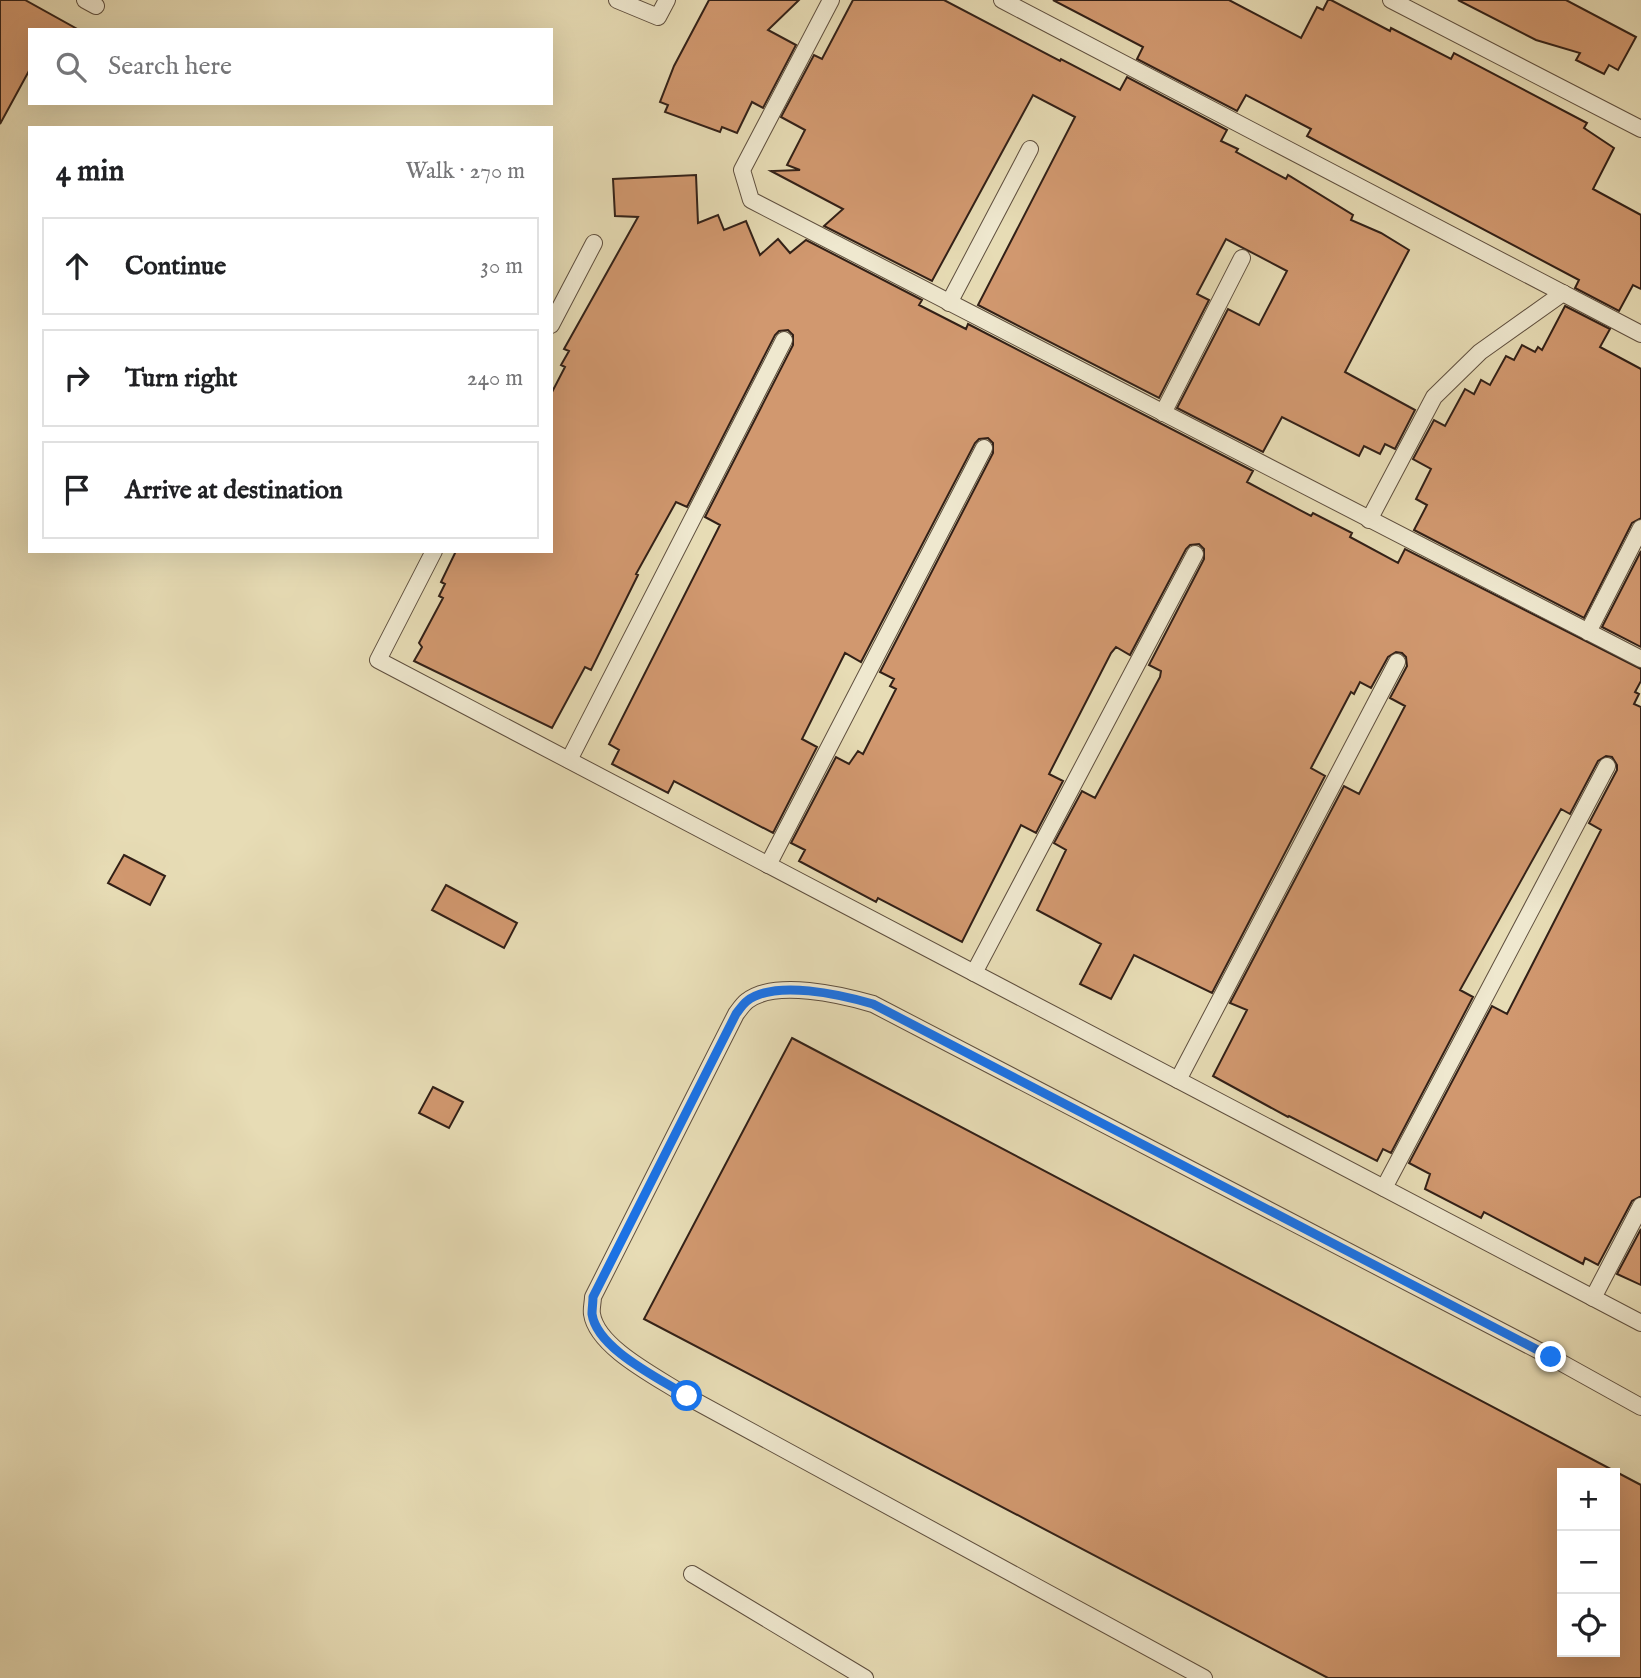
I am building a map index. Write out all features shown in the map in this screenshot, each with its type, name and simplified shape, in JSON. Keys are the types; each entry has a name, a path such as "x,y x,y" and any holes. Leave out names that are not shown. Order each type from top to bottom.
{"lane":[{"path":"617,0 658,17 667,0"},
{"path":"831,0 742,170 751,200 1641,659"},
{"path":"1002,0 1641,334"},
{"path":"1391,0 1641,129"},
{"path":"949,303 1030,149"},
{"path":"553,321 594,243"},
{"path":"1163,413 1242,258"},
{"path":"1369,520 1434,397 1480,352 1563,293"},
{"path":"569,760 784,340"},
{"path":"768,865 984,448"},
{"path":"1588,632 1641,528"},
{"path":"433,553 378,660 1641,1323"},
{"path":"974,973 1195,554"},
{"path":"1178,1080 1397,662"},
{"path":"1384,1188 1607,766"},
{"path":"1204,1678 687,1396 618,1352 599,1331 592,1315 593,1297 736,1014 749,999 769,993 801,990 839,994 873,1004 1641,1407"},
{"path":"1593,1298 1641,1206"},
{"path":"692,1574 865,1678"}],"building":[{"path":"0,0 25,0 75,28 28,28 28,73 0,124"},
{"path":"709,0 799,0 768,30 796,45 763,108 752,102 737,133 722,127 720,132 665,112 668,105 660,102 674,66"},
{"path":"853,0 944,0 1120,90 1127,77 1227,130 1221,141 1238,149 1236,152 1286,179 1288,175 1353,215 1351,220 1381,233 1409,250 1345,372 1415,410 1395,449 1385,444 1380,454 1364,446 1359,456 1282,417 1263,452 1177,408 1228,309 1259,325 1287,271 1226,239 1197,294 1209,300 1159,398 978,305 1075,117 1033,95 932,281 824,226 843,209 771,171 800,170 787,165 805,130 781,117 814,55 822,59"},
{"path":"1053,0 1229,0 1301,38 1317,7 1323,10 1328,0 1331,0 1451,59 1454,53 1587,123 1584,128 1614,148 1593,189 1641,215 1641,289 1633,285 1619,311 1575,288 1579,280 1307,136 1311,129 1246,95 1237,111 1137,59 1143,47"},
{"path":"1458,0 1566,0 1636,37 1618,70 1609,65 1604,74 1576,60 1580,53 1536,40"},
{"path":"696,175 698,223 718,215 724,230 746,221 760,255 778,239 790,253 806,240 922,300 919,305 966,329 968,324 1253,471 1247,482 1311,516 1313,513 1352,533 1350,537 1398,563 1405,549 1641,669 1641,681 1635,692 1639,694 1634,704 1641,707 1641,1196 1632,1201 1598,1265 1585,1258 1583,1264 1484,1212 1481,1218 1425,1189 1430,1174 1409,1163 1492,1006 1507,1014 1601,830 1589,823 1617,770 1612,757 1606,756 1598,761 1570,814 1561,809 1460,990 1473,997 1391,1153 1383,1149 1377,1161 1213,1076 1247,1010 1230,1003 1344,786 1359,794 1405,706 1390,698 1407,666 1406,657 1402,653 1396,652 1388,657 1371,688 1360,682 1354,694 1351,692 1311,768 1325,776 1212,993 1134,955 1111,999 1080,984 1101,944 1037,910 1066,850 1054,843 1082,791 1095,798 1160,677 1161,671 1149,665 1204,559 1204,549 1199,544 1190,545 1186,549 1130,655 1116,647 1111,653 1049,774 1063,781 1036,833 1021,825 962,942 878,898 876,902 799,861 805,850 791,843 836,757 849,764 858,751 863,754 896,689 890,686 894,679 880,672 993,453 993,443 988,438 979,439 975,443 861,662 845,653 802,739 817,747 773,833 674,781 668,793 612,764 619,750 609,744 720,525 705,517 793,345 793,335 788,330 779,331 775,335 687,507 676,502 636,574 638,575 591,670 585,667 552,728 414,661 422,647 419,643 443,598 439,596 445,584 441,582 455,553 553,553 553,390 565,367 561,365 569,351 564,349 638,217 615,216 613,179"},
{"path":"1565,306 1610,329 1600,347 1641,369 1641,518 1632,523 1584,618 1414,530 1427,505 1416,499 1431,469 1413,459 1434,420 1445,426 1465,389 1474,394 1481,380 1490,385 1506,356 1514,360 1522,345 1535,352 1538,347 1542,350"},
{"path":"1641,551 1641,647 1602,627"},
{"path":"124,855 165,876 150,905 108,883"},
{"path":"446,885 517,923 504,948 432,910"},
{"path":"792,1038 1609,1468 1557,1468 1557,1657 1620,1657 1620,1474 1641,1485 1641,1678 1328,1678 644,1319"},
{"path":"433,1087 463,1102 449,1128 419,1113"},
{"path":"1641,1229 1641,1285 1617,1274"}],"route":[{"path":"687,1396 618,1352 599,1331 592,1315 593,1297 736,1014 749,999 769,993 801,990 839,994 873,1004 1551,1357"}]}
